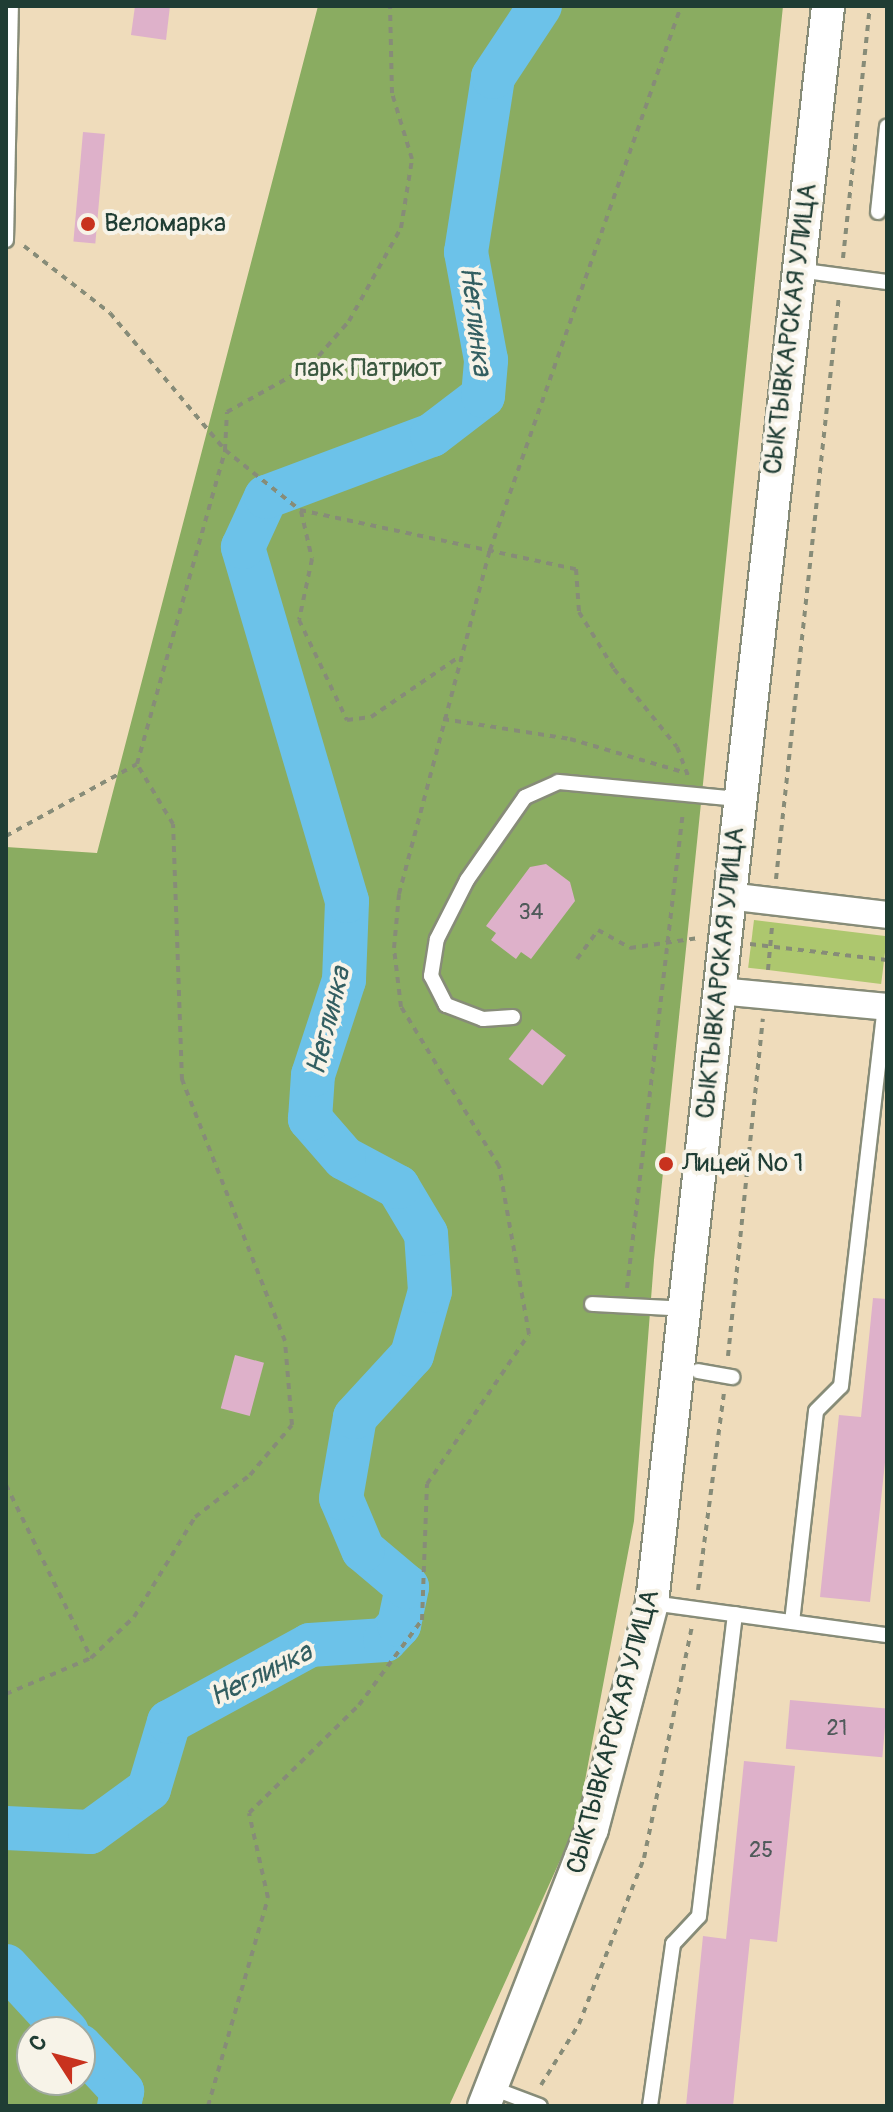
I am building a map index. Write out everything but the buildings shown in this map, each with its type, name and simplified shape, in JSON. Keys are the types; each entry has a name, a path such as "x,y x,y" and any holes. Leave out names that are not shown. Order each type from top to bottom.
{"street":[{"name":"СЫКТЫВКАРСКАЯ УЛИЦА","path":"488,2097 592,1829 652,1603 690,1309 723,941 828,6"},
{"path":"728,896 887,915"},
{"path":"719,991 886,1007"}],"lane":[{"path":"7,237 11,6"},
{"path":"878,212 887,126"},
{"path":"797,270 887,282"},
{"path":"513,1017 483,1019 446,1005 431,976 437,939 502,825 525,797 558,782 739,799"},
{"path":"792,1622 816,1411 841,1386 882,1091 886,1007"},
{"path":"592,1304 690,1309"},
{"path":"698,1371 729,1376"},
{"path":"652,1603 887,1635"},
{"path":"650,2106 673,1944 699,1916 735,1614"},
{"path":"488,2097 534,2105"}],"path":[{"path":"6,836 137,764 225,450 227,412 311,365 349,321 401,228 412,159 392,93 390,6"},
{"path":"208,2106 268,1898 249,1813 359,1705 422,1620 427,1484 529,1334 499,1166 401,1007 397,975 399,894 490,550 681,6"},
{"path":"534,2105 579,2024 644,1858 696,1610 729,1376 774,902 870,6"},
{"path":"7,237 110,313 225,450 300,510 576,569 579,612 677,747 688,774 665,946 625,1305"},
{"path":"300,510 312,559 299,620 347,720 371,717 461,656"},
{"path":"443,719 570,739 688,774"},
{"path":"6,1694 91,1658 134,1617 195,1517 250,1475 292,1425 285,1341 182,1080 173,824 137,764"},
{"path":"577,959 598,930 630,948 665,946 682,936 887,960"},
{"path":"6,1485 91,1658"}],"green space":[{"name":"парк Патриот","path":"318,6 783,6 654,1260 634,1521 577,1823 449,2106 6,2106 6,847 97,853"},
{"path":"754,920 887,936 881,984 748,968"}],"waterway":[{"name":"Неглинка","path":"6,1828 90,1832 149,1789 169,1722 310,1645 385,1640 399,1625 407,1587 363,1550 341,1498 355,1417 412,1355 430,1291 426,1234 398,1187 344,1158 310,1119 313,1075 344,980 347,901 243,547 266,497 432,435 483,396 486,360 466,252 493,77 540,6"},
{"name":"Неглинка","path":"6,1966 52,2016"},
{"name":"Неглинка","path":"96,2063 122,2091 119,2106"}],"place":[{"name":"Веломарка","path":"88,224"},
{"name":"Лицей № 1","path":"666,1164"}]}
